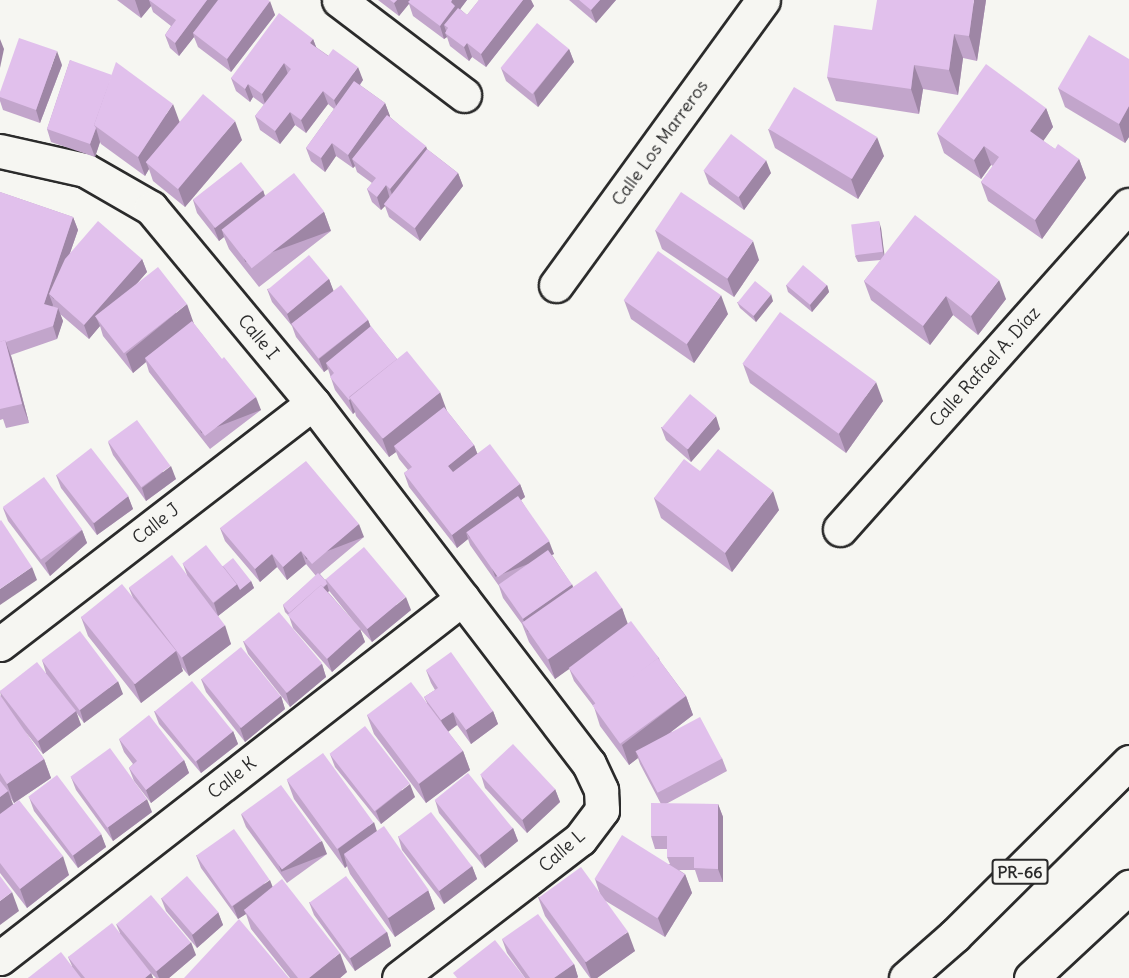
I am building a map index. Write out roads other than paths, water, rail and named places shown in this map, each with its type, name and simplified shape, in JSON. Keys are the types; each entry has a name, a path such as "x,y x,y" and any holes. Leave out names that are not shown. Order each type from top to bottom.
{"main road":[{"path":"339,0 464,95"},
{"name":"Calle Los Marreros","path":"556,285 763,0"},
{"name":"Calle I","path":"0,151 85,170 151,208 313,403 464,598"},
{"name":"Calle Rafael A. Díaz","path":"840,529 1129,205"},
{"name":"Calle J","path":"0,644 313,403"},
{"name":"Calle K","path":"0,958 464,598"},
{"name":"Calle L","path":"406,976 580,839 602,810 601,790 589,764 464,598"},
{"name":"PR-66","path":"906,978 954,936 1129,762"},
{"path":"1031,978 1129,887"}]}
